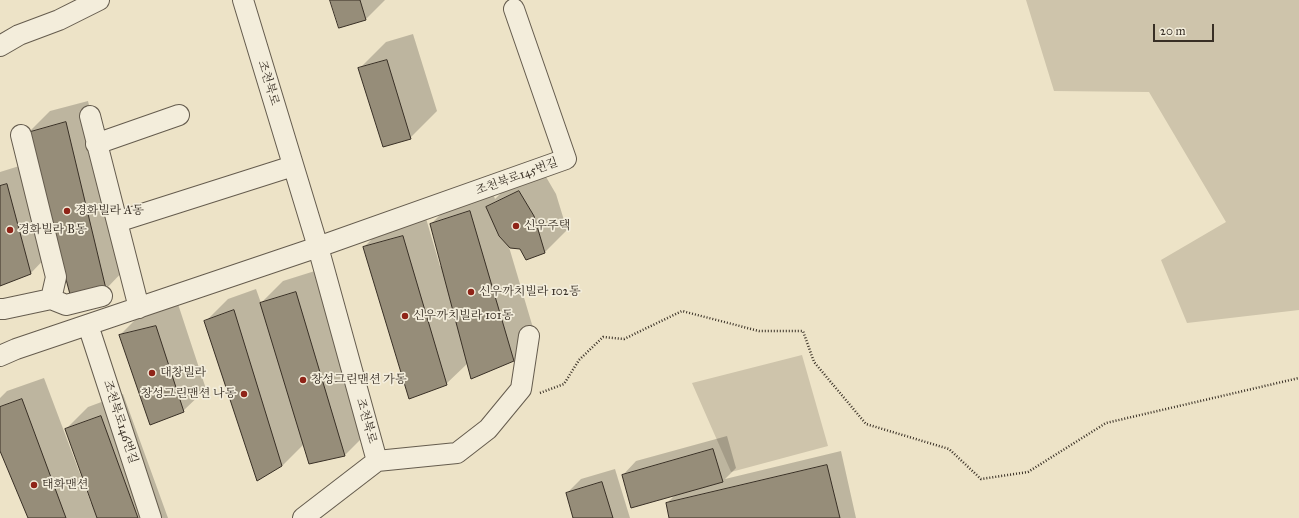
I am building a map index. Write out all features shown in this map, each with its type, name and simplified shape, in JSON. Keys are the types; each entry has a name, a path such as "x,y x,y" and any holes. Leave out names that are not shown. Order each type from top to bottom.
{"street":[{"path":"0,46 19,35 59,20 99,0"},
{"name":"조천북로","path":"243,0 318,247 377,461"},
{"name":"조천북로145번길","path":"318,247 566,159 514,9"},
{"path":"90,116 139,308"},
{"path":"96,144 179,116"},
{"path":"21,135 56,277 51,299"},
{"path":"117,222 293,166"},
{"path":"0,356 16,349 318,247"},
{"path":"0,309 51,299 66,305 102,296"},
{"name":"조천북로146번길","path":"88,325 151,518"},
{"path":"303,518 377,461 457,453 488,429 521,389 529,336"}],"path":[{"path":"536,394 564,384 579,360 603,337 624,339 682,311 759,331 803,331 814,362 866,424 949,449 981,479 1028,472 1106,423 1299,378"}],"shaded area":[{"path":"1026,0 1299,0 1299,310 1187,323 1161,260 1226,222 1149,92 1054,91"},
{"path":"802,355 828,446 731,472 692,383"}],"building":[{"path":"330,0 360,0 366,20 339,28"},
{"path":"387,60 411,139 383,147 358,68"},
{"name":"경화빌라 A동","path":"66,122 106,289 71,298 27,133"},
{"name":"경화빌라 B동","path":"7,184 31,274 0,286 0,186"},
{"name":"신우주택","path":"519,191 534,216 545,253 526,260 520,249 510,248 499,236 486,207"},
{"name":"신우까치빌라 102동","path":"470,211 514,361 471,379 430,224"},
{"name":"신우까치빌라 101동","path":"403,236 447,385 409,399 363,247"},
{"name":"창성그린맨션 가동","path":"296,292 345,456 309,464 260,303"},
{"name":"창성그린맨션 나동","path":"234,310 282,466 257,481 204,321"},
{"name":"대창빌라","path":"156,326 184,412 150,425 119,335"},
{"name":"태화맨션","path":"22,399 66,518 28,518 0,451 0,407"},
{"path":"101,416 138,518 97,518 65,429"},
{"path":"713,449 723,482 631,508 622,475"},
{"path":"827,465 840,518 669,518 666,503"},
{"path":"602,482 613,518 573,518 566,493"}],"place":[{"name":"경화빌라 A동","path":"67,211"},
{"name":"신우주택","path":"516,226"},
{"name":"경화빌라 B동","path":"10,230"},
{"name":"신우까치빌라 102동","path":"471,292"},
{"name":"신우까치빌라 101동","path":"405,316"},
{"name":"대창빌라","path":"152,373"},
{"name":"창성그린맨션 가동","path":"303,380"},
{"name":"창성그린맨션 나동","path":"244,394"},
{"name":"태화맨션","path":"34,485"}]}
